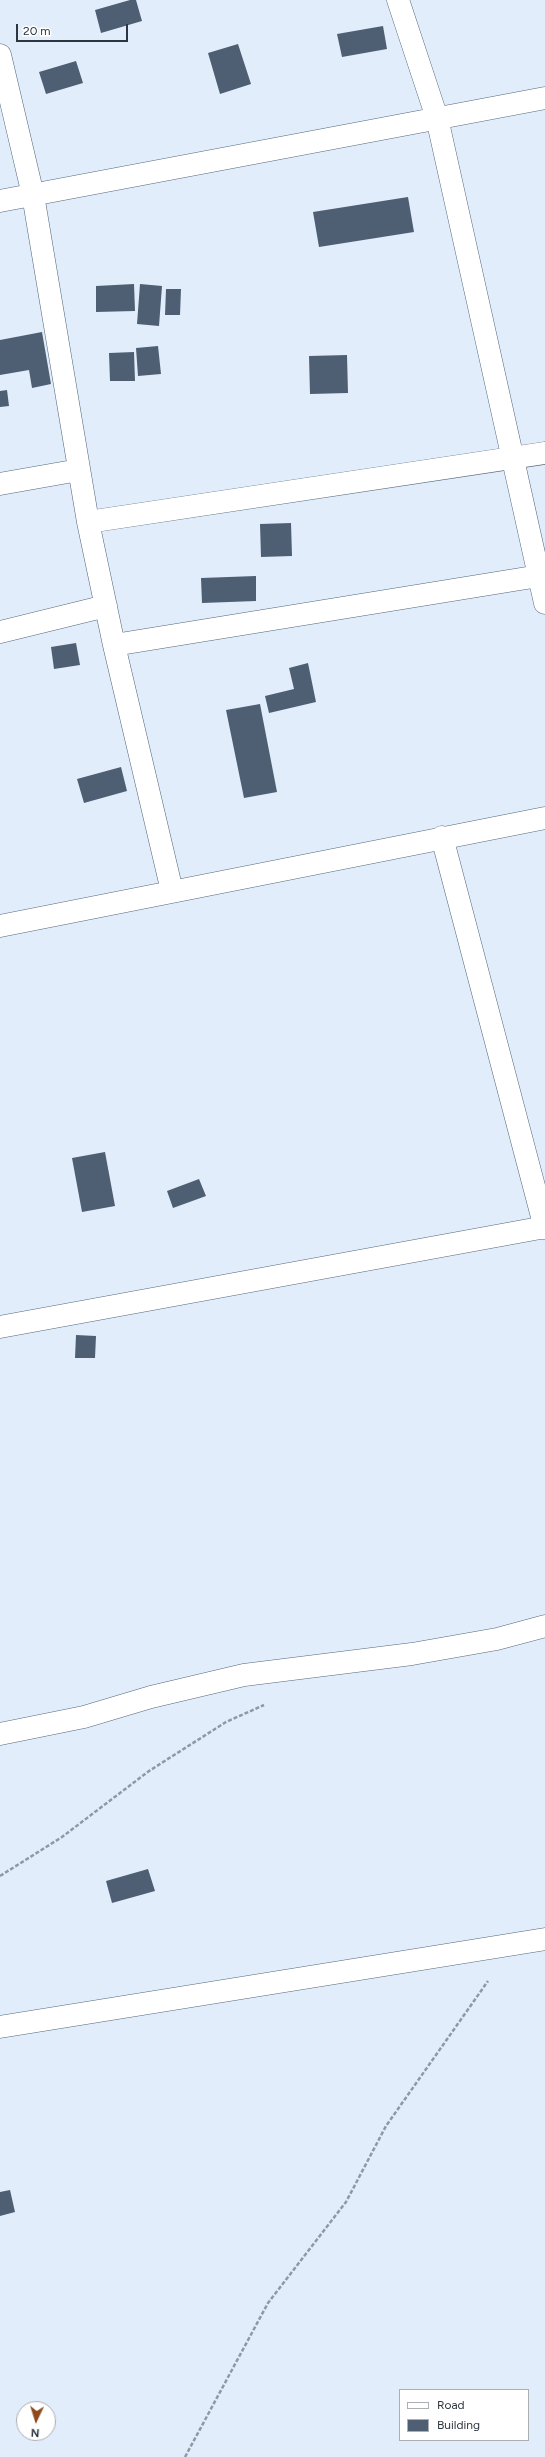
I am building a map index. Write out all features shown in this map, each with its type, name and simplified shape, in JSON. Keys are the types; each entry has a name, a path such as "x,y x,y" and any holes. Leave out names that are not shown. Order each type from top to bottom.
{"street":[{"path":"398,0 437,118 514,457 545,603"},
{"path":"0,55 33,195 88,522 114,646 172,891"},
{"path":"0,201 545,98"},
{"path":"88,522 545,453"},
{"path":"0,484 79,470"},
{"path":"114,646 539,576"},
{"path":"0,632 106,606"},
{"path":"0,926 545,818"},
{"path":"0,1326 545,1227 442,838"},
{"path":"0,1734 84,1718 151,1697 244,1675 412,1654 497,1639 545,1626"},
{"path":"0,2027 545,1939"}],"path":[{"path":"0,1876 62,1837 149,1771 226,1722 271,1702"},
{"path":"185,2457 268,2303 346,2202 386,2126 513,1945"}],"building":[{"path":"130,0 136,0 142,21 101,33 95,10"},
{"path":"383,26 387,49 342,57 337,34"},
{"path":"238,44 251,84 220,94 208,53"},
{"path":"76,61 83,83 46,94 39,72"},
{"path":"408,197 414,232 319,247 313,212"},
{"path":"134,284 135,311 96,312 96,286"},
{"path":"140,284 162,286 159,326 137,324"},
{"path":"166,289 181,289 180,315 165,315"},
{"path":"42,332 51,384 32,388 29,370 0,375 0,340"},
{"path":"158,346 161,374 138,376 136,348"},
{"path":"134,352 135,381 110,381 109,353"},
{"path":"347,355 348,393 310,394 309,356"},
{"path":"7,390 9,406 0,407 0,391"},
{"path":"291,523 292,556 261,557 260,524"},
{"path":"256,576 256,601 202,603 201,578"},
{"path":"76,643 80,665 54,669 51,647"},
{"path":"308,663 316,702 269,713 265,696 294,689 289,668"},
{"path":"260,704 277,792 244,798 226,710"},
{"path":"121,767 127,791 84,803 77,779"},
{"path":"105,1152 115,1206 82,1212 72,1158"},
{"path":"199,1179 206,1196 173,1208 167,1191"},
{"path":"76,1335 96,1336 95,1358 75,1358"},
{"path":"148,1869 155,1891 112,1903 106,1881"},
{"path":"10,2190 15,2212 0,2216 0,2192"}]}
